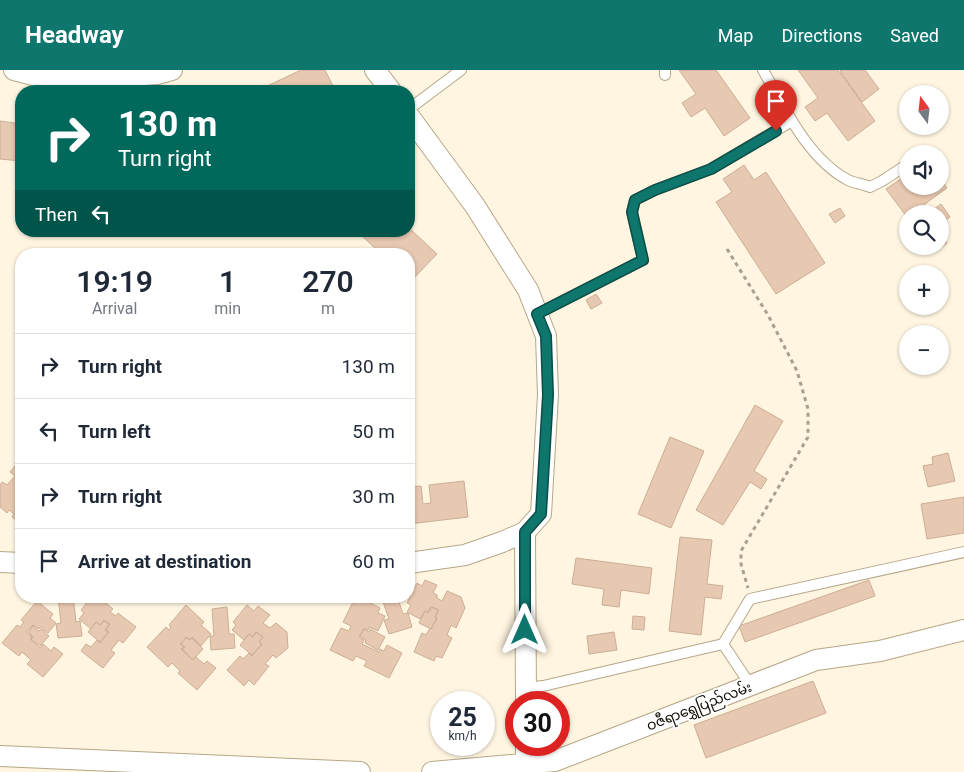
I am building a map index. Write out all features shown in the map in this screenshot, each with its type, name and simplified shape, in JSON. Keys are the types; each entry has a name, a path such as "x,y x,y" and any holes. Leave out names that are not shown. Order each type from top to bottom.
{"street":[{"path":"14,70 41,77 100,78 158,74 172,70"},
{"path":"375,70 386,85"},
{"path":"415,124 475,206 528,290 546,336 548,395 541,514 525,532 502,542 465,555 415,562"},
{"path":"525,532 526,691"},
{"path":"0,562 15,563"},
{"name":"ဝဇီရာရွှေပြည်လမ်း","path":"570,754 816,660 880,651 964,630"},
{"path":"0,756 360,772"},
{"name":"ဝဇီရာရွှေပြည်လမ်း","path":"432,772 516,756"},
{"name":"ဝဇီရာရွှေပြည်လမ်း","path":"536,756 555,760 566,756"}],"lane":[{"path":"415,104 461,70"},
{"path":"763,70 792,121 821,160 848,180 870,187 899,170"},
{"path":"537,314 643,260 632,212 635,200 655,190 711,169 792,121"},
{"path":"534,691 543,686 723,644 750,598 964,552"},
{"path":"723,644 751,686"}],"path":[{"path":"727,249 764,308 797,371 808,409 808,437 742,551 741,564 750,598"}],"building":[{"path":"301,70 325,70 332,85 269,85"},
{"path":"679,70 716,70 750,118 724,136 705,108 691,117 682,103 696,94"},
{"path":"798,70 838,70 875,121 848,141 827,113 815,121 805,107 818,98"},
{"path":"865,70 879,89 862,102 840,71"},
{"path":"0,121 15,123 15,160 0,159"},
{"path":"744,165 754,180 766,172 825,263 776,294 716,202 732,192 723,179"},
{"path":"899,180 899,195 937,195 923,205 899,206 886,189"},
{"path":"840,208 845,216 835,223 829,214"},
{"path":"415,234 437,254 415,277 415,248 375,248 363,237 415,237"},
{"path":"596,294 602,303 591,309 586,300"},
{"path":"755,405 783,421 754,471 767,479 761,489 750,482 723,525 696,510"},
{"path":"670,437 704,451 671,528 638,514"},
{"path":"948,453 955,481 928,487 923,466 933,464 932,457"},
{"path":"15,466 15,476 10,472"},
{"path":"15,476 15,519 12,517 14,514 9,510 7,513 0,507 0,485 2,482 7,485"},
{"path":"464,481 468,517 415,523 415,486 421,486 423,504 431,503 429,485"},
{"path":"964,497 964,533 927,539 921,504"},
{"path":"680,537 712,540 707,584 723,586 721,599 705,597 701,635 669,631"},
{"path":"576,558 652,568 649,594 621,590 619,607 602,605 604,589 572,584"},
{"path":"425,580 437,585 433,593 442,601 447,591 461,597 465,608 456,628 451,625 447,635 452,638 442,658 436,656 434,661 414,652 422,633 426,635 431,629 439,610 431,607 428,612 425,611 420,619 407,612 411,605 407,603 415,603 415,587 417,583 422,586"},
{"path":"869,580 875,596 745,642 739,626"},
{"path":"35,603 39,603 53,614 50,618 56,623 48,633 40,627 39,629 33,625 26,632 32,637 30,639 40,648 43,644 51,651 54,647 63,654 43,677 27,664 31,660 22,652 19,656 2,643 17,625 20,627 24,622 21,620"},
{"path":"59,603 74,603 76,622 80,621 82,636 58,638 56,624 61,623"},
{"path":"86,603 106,603 113,609 110,612 116,616 118,613 136,627 123,643 119,640 111,650 115,653 103,668 81,651 86,644 91,647 97,640 100,643 109,632 106,630 110,624 104,620 100,625 96,622 91,629 79,619 84,613 81,610"},
{"path":"352,603 370,603 380,608 378,613 385,616 378,631 369,627 368,630 364,628 359,637 364,640 362,644 379,652 380,649 384,651 387,645 402,653 389,678 364,666 367,661 356,656 353,661 330,650 341,628 349,631 351,626 343,622"},
{"path":"383,603 399,603 403,614 408,613 412,627 389,634 384,620 389,619"},
{"path":"186,605 204,622 201,625 211,634 201,646 192,637 190,640 186,637 180,644 184,647 181,649 193,660 196,657 204,664 207,661 216,668 197,690 178,673 180,671 172,663 168,667 147,647 166,627 169,630 171,627 169,625"},
{"path":"247,605 254,611 258,606 270,615 263,623 270,628 276,623 287,632 288,648 276,658 273,655 265,664 269,666 254,685 249,680 244,686 227,670 240,656 243,659 249,653 252,656 262,644 259,642 263,637 256,632 253,637 249,634 244,640 232,630 236,625 233,622"},
{"path":"227,607 229,634 234,634 235,648 211,650 210,636 214,636 212,609"},
{"path":"432,607 438,610 435,617 437,618 431,629 419,623 425,611 428,613"},
{"path":"633,616 645,617 644,630 632,629"},
{"path":"104,621 109,624 105,630 108,632 100,642 88,632 96,622 100,625"},
{"path":"33,626 39,631 41,629 49,636 40,646 31,639 33,637 28,632"},
{"path":"364,629 369,632 370,629 385,637 378,650 365,643 366,640 360,636"},
{"path":"256,632 263,637 259,642 262,644 252,655 240,645 249,634 253,637"},
{"path":"614,632 617,650 589,654 587,636"},
{"path":"187,637 190,640 192,638 203,649 193,660 182,649 185,647 181,644"},
{"path":"813,681 826,713 706,758 694,725"}],"route":[{"path":"525,630 525,532 541,514 548,395 546,336 537,314 643,260 632,212 635,200 655,190 711,169 776,131"}]}
